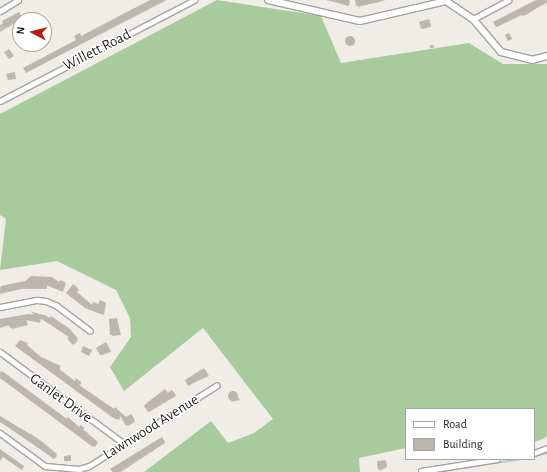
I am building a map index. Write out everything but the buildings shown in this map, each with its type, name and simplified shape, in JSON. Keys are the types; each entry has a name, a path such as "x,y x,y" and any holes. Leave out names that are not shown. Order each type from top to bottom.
{"street":[{"path":"0,11 18,0"},
{"name":"Willett Road","path":"0,100 194,0"},
{"path":"268,0 360,21 446,1 473,19 501,52 532,60 547,56"},
{"path":"496,0 497,6"},
{"path":"473,19 508,0"},
{"path":"0,307 37,300 46,301 57,306 90,331"},
{"name":"Ganlet Drive","path":"0,352 123,443"},
{"name":"Lawnwood Avenue","path":"0,433 45,466 68,470 89,466 123,443 217,385"},
{"path":"535,452 547,448"},
{"path":"421,471 491,460"}],"green space":[{"path":"217,0 321,16 341,63 469,43 503,64 547,64 547,436 535,442 535,408 405,408 405,448 359,458 360,472 144,472 211,421 228,443 254,433 273,419 203,328 124,391 110,367 131,337 130,318 116,290 57,261 0,270 6,219 0,215 0,114"}],"waterway":[{"path":"535,456 547,453"},
{"path":"438,472 515,460"}]}
